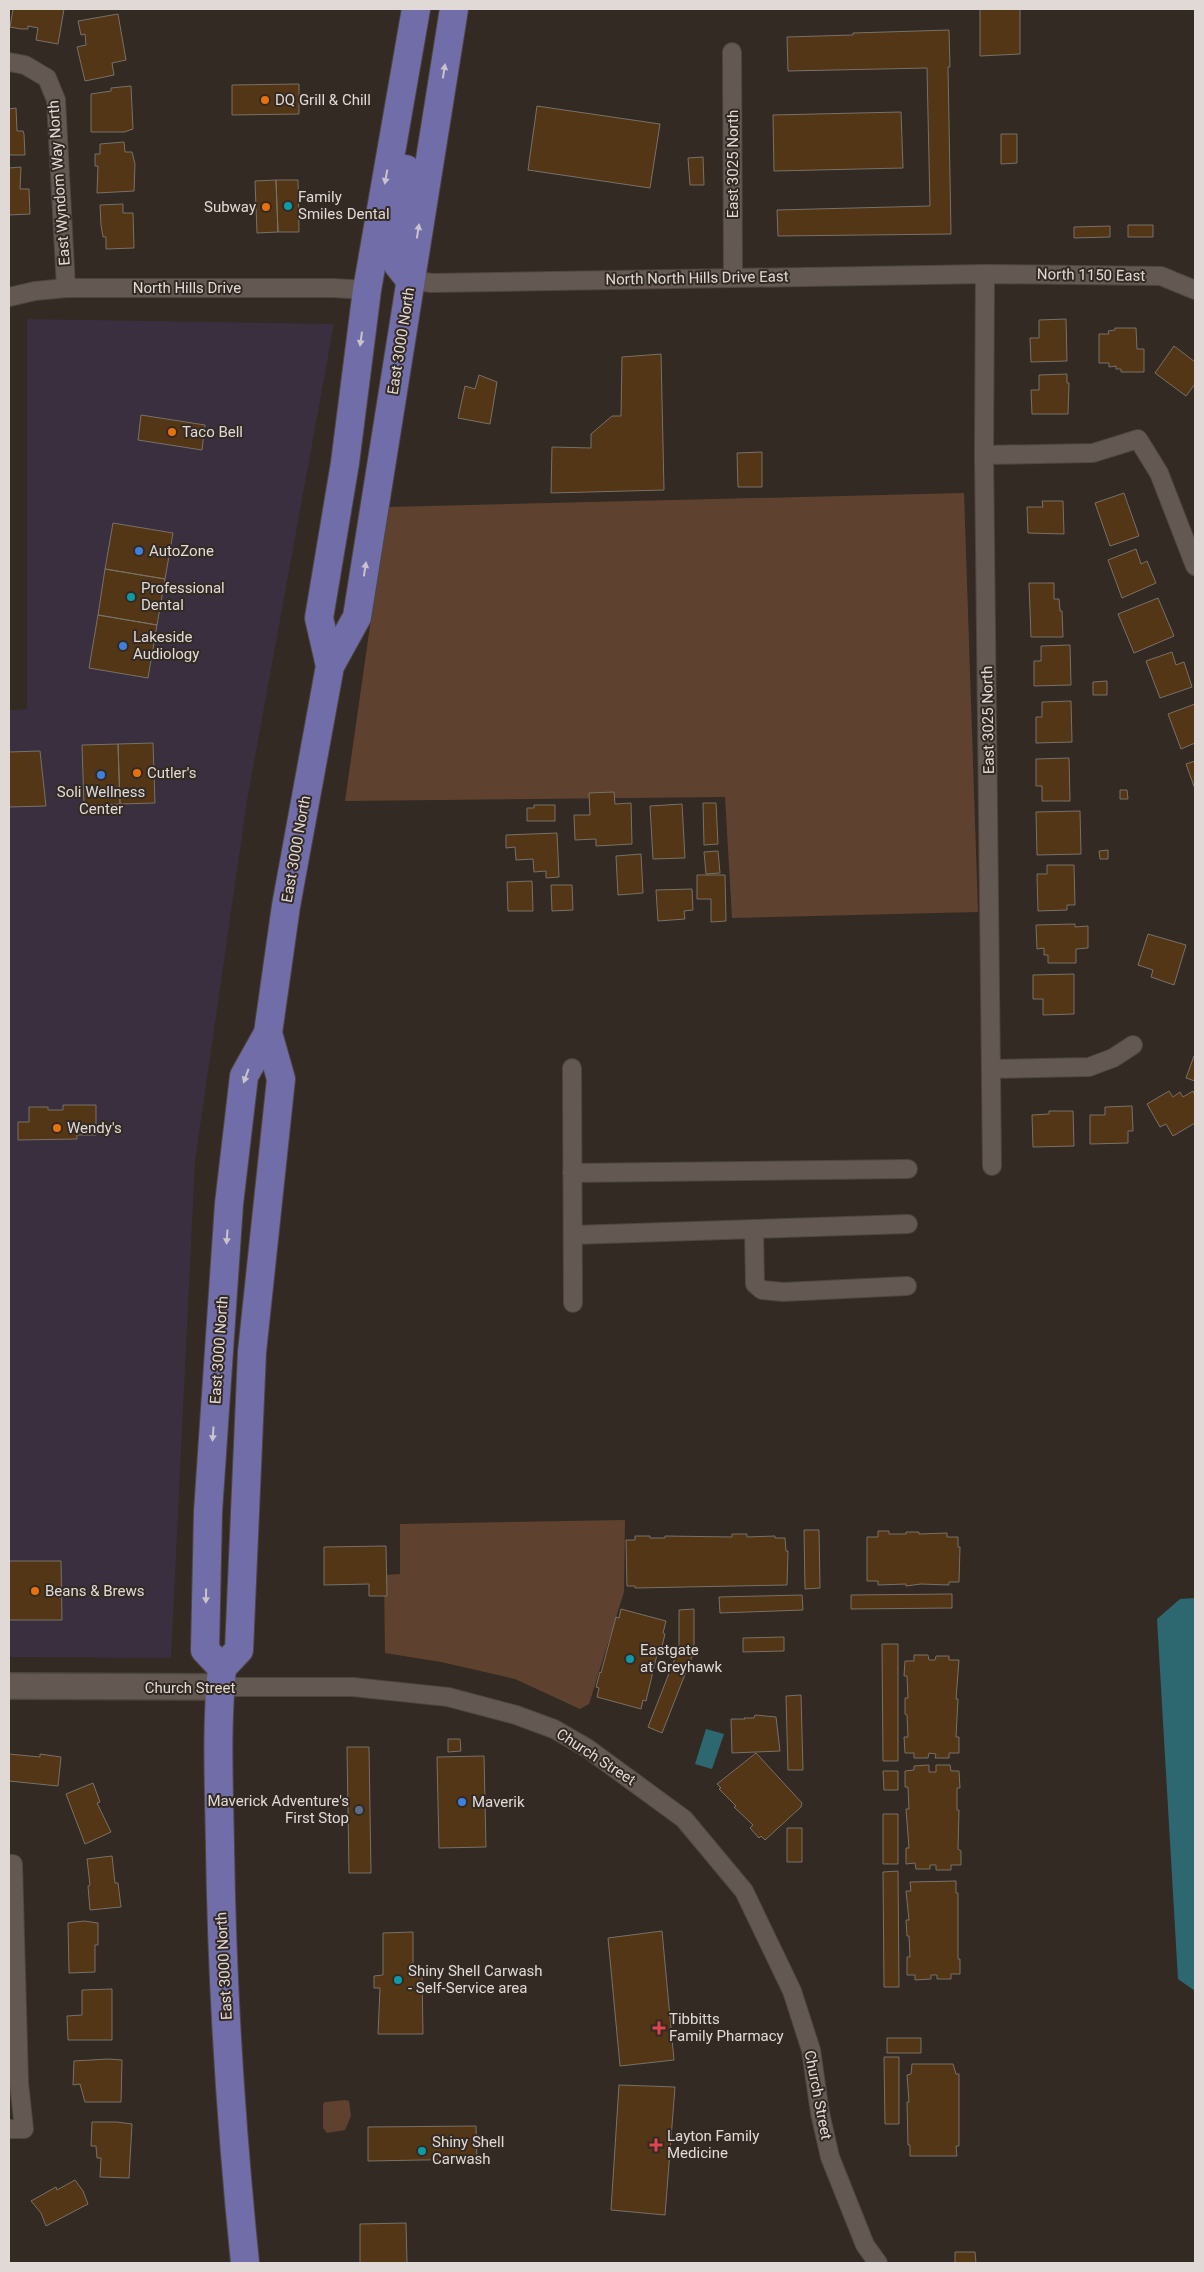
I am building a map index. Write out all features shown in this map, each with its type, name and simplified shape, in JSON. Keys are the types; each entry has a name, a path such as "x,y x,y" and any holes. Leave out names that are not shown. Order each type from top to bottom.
{"main road":[{"name":"East 3000 North","path":"330,666 319,618 345,463 367,290 416,9"},
{"path":"410,280 398,265 395,248 430,9"},
{"name":"East 3000 North","path":"245,2263 232,2137 221,1894 221,1678 205,1650 208,1512 229,1204 244,1076 268,1033 290,880 330,666 357,617 454,9"},
{"path":"343,642 338,626 340,598 383,321 382,311 376,299 367,290"},
{"name":"East 3000 North","path":"221,1678 239,1650 252,1352 281,1078 268,1033"}],"street":[{"name":"East 3025 North","path":"732,52 733,277"},
{"name":"East Wyndom Way North","path":"9,62 25,65 47,78 56,100 66,288"},
{"name":"North North Hills Drive East","path":"410,280 432,284 733,277 985,274"},
{"name":"East 3025 North","path":"985,274 984,455 992,1166"},
{"name":"North 1150 East","path":"985,274 1161,276 1195,290"},
{"name":"North Hills Drive","path":"9,297 35,291 66,288 333,288 367,290"},
{"path":"984,455 1093,453 1138,439 1159,473 1195,566"},
{"path":"992,1069 1089,1068 1113,1058 1133,1045"},
{"path":"572,1068 573,1303"},
{"path":"572,1173 908,1168"},
{"path":"573,1235 908,1224"},
{"path":"754,1229 755,1284 762,1290 783,1292 907,1286"},
{"name":"Church Street","path":"9,1686 221,1678 353,1687 448,1697 516,1715 554,1729 587,1748 684,1819 744,1892 792,1991 811,2050 820,2113 830,2157 864,2245 878,2263"},
{"path":"11,1864 20,2083 16,2129"}],"shaded area":[{"path":"27,319 334,324 247,801 195,1162 171,1658 9,1657 9,710 27,709"},
{"path":"964,493 978,912 732,918 725,797 345,801 387,507"},
{"path":"625,1520 624,1592 589,1704 580,1709 515,1679 441,1662 385,1653 384,1575 400,1574 400,1524"},
{"path":"349,2101 351,2116 345,2130 327,2133 323,2128 323,2104 325,2102"}],"water":[{"path":"1195,1598 1195,1991 1178,1979 1157,1619 1180,1599"},
{"path":"706,1729 724,1734 712,1769 695,1764"}],"building":[{"path":"13,9 64,9 58,44 36,40 38,28 28,26 28,29 10,27"},
{"path":"980,9 1020,9 1020,54 980,56"},
{"path":"118,14 126,60 112,63 114,75 85,81 77,47 86,45 85,34 81,35 78,21"},
{"path":"949,30 951,234 778,236 777,210 930,206 927,68 788,71 787,37"},
{"name":"DQ Grill & Chill","path":"299,84 299,114 232,115 232,85"},
{"path":"131,86 133,129 124,132 91,132 91,94 111,91 111,88"},
{"path":"537,106 660,124 650,188 528,170"},
{"path":"16,108 17,131 23,131 24,134 25,155 9,155 9,109"},
{"path":"901,112 903,168 774,171 773,115"},
{"path":"1001,134 1017,134 1017,163 1001,164"},
{"path":"124,142 125,152 132,152 135,164 134,191 97,193 98,166 95,166 95,154 100,154 100,144"},
{"path":"703,157 704,185 690,185 688,158"},
{"path":"21,167 20,189 29,189 30,214 9,215 9,168"},
{"name":"Family Smiles Dental","path":"276,180 298,180 299,232 278,232"},
{"name":"Subway","path":"276,180 278,232 257,233 255,181"},
{"path":"123,204 123,213 133,213 134,248 106,249 106,237 103,237 101,225 100,205"},
{"path":"1128,225 1153,225 1153,237 1128,237"},
{"path":"1110,226 1110,237 1074,238 1074,227"},
{"path":"1066,319 1067,361 1031,362 1030,338 1039,338 1039,320"},
{"path":"1115,328 1136,328 1137,349 1144,349 1144,372 1121,372 1121,369 1116,369 1116,366 1109,367 1109,363 1099,363 1099,334 1109,334 1108,331 1115,330"},
{"path":"1174,346 1195,362 1195,384 1186,396 1155,373"},
{"path":"661,354 664,490 551,493 552,447 591,448 591,434 612,416 621,416 622,357"},
{"path":"1067,374 1067,383 1069,383 1068,414 1032,414 1031,390 1039,390 1039,375"},
{"path":"479,375 497,382 490,424 458,418 465,386 475,389"},
{"name":"Taco Bell","path":"141,415 205,425 202,450 138,440"},
{"path":"762,452 762,487 738,487 737,453"},
{"path":"1124,493 1139,536 1110,546 1095,503"},
{"path":"1042,501 1063,501 1064,534 1028,533 1027,507 1043,507"},
{"name":"AutoZone","path":"113,523 173,533 165,579 105,569"},
{"path":"1136,549 1141,564 1147,561 1156,583 1122,598 1108,560"},
{"name":"Professional Dental","path":"105,569 165,579 157,625 98,615"},
{"path":"1029,583 1054,583 1054,599 1059,599 1060,611 1062,611 1063,637 1031,637"},
{"path":"1158,598 1174,636 1134,653 1118,614"},
{"name":"Lakeside Audiology","path":"98,615 157,625 148,678 89,668"},
{"path":"1070,645 1071,685 1034,686 1034,661 1041,661 1041,646"},
{"path":"1172,652 1176,665 1184,662 1192,687 1160,698 1146,661"},
{"path":"1107,681 1107,695 1093,695 1093,682"},
{"path":"1071,701 1072,742 1036,743 1036,717 1042,717 1042,702"},
{"path":"1195,704 1195,743 1181,749 1168,714"},
{"name":"Cutler's","path":"153,743 155,803 120,804 118,744"},
{"name":"Soli Wellness Center","path":"118,744 120,804 84,806 82,745"},
{"path":"40,751 46,806 9,807 9,752"},
{"path":"1069,758 1070,801 1042,801 1042,786 1036,786 1036,759"},
{"path":"1195,761 1195,789 1186,764"},
{"path":"1120,790 1127,790 1128,799 1120,799"},
{"path":"614,792 615,804 631,803 632,844 596,846 596,839 575,840 574,815 590,815 589,793"},
{"path":"703,803 716,803 718,844 704,845"},
{"path":"682,804 685,858 653,859 650,806"},
{"path":"534,805 555,805 555,821 527,821 527,808 534,808"},
{"path":"1080,811 1081,854 1037,855 1036,812"},
{"path":"557,833 559,877 546,878 546,871 534,872 533,859 516,860 515,847 506,848 506,835"},
{"path":"1108,850 1108,859 1100,859 1099,851"},
{"path":"718,851 720,873 706,874 704,852"},
{"path":"641,854 643,893 618,895 616,856"},
{"path":"1047,865 1074,865 1075,905 1067,905 1067,910 1038,911 1037,874 1047,874"},
{"path":"697,875 725,875 726,921 711,922 711,899 697,899"},
{"path":"532,881 533,911 508,911 507,882"},
{"path":"551,885 572,885 573,910 552,911"},
{"path":"692,889 693,910 684,911 685,919 658,921 656,890"},
{"path":"1075,924 1075,927 1088,926 1088,948 1076,949 1076,963 1048,963 1048,955 1044,955 1044,948 1037,949 1036,925"},
{"path":"1148,934 1186,945 1174,985 1151,977 1153,970 1138,965"},
{"path":"1074,974 1074,1014 1043,1015 1043,999 1033,999 1033,975"},
{"path":"1195,1056 1195,1081 1186,1078"},
{"path":"1169,1091 1173,1097 1180,1092 1183,1097 1193,1091 1195,1096 1195,1123 1173,1136 1166,1124 1160,1127 1147,1104"},
{"name":"Wendy's","path":"63,1105 96,1105 96,1135 77,1135 77,1139 18,1140 18,1122 29,1122 29,1107 48,1107 48,1110 63,1110"},
{"path":"1132,1106 1133,1131 1128,1131 1128,1143 1090,1144 1090,1115 1105,1115 1105,1107"},
{"path":"1049,1111 1073,1111 1074,1146 1033,1147 1032,1115 1049,1114"},
{"path":"804,1530 819,1530 820,1588 805,1589"},
{"path":"878,1531 889,1531 889,1534 906,1534 906,1532 919,1532 919,1534 947,1533 947,1537 958,1537 958,1547 960,1547 959,1582 949,1582 949,1585 921,1584 906,1586 906,1584 878,1585 878,1581 867,1581 867,1537 878,1537"},
{"path":"732,1534 747,1534 747,1537 775,1536 775,1538 785,1538 786,1551 788,1551 787,1585 635,1588 635,1586 627,1586 626,1540 635,1540 635,1536 650,1536 650,1538 665,1538 665,1536 732,1537"},
{"path":"386,1546 387,1596 369,1596 369,1584 324,1585 324,1547"},
{"name":"Beans & Brews","path":"9,1561 61,1561 62,1620 9,1620"},
{"path":"952,1594 952,1608 851,1609 851,1595"},
{"path":"802,1595 803,1610 720,1613 719,1597"},
{"name":"Eastgate at Greyhawk","path":"621,1609 666,1621 662,1646 659,1646 646,1701 643,1700 641,1709 597,1697 599,1688 596,1687 600,1672 616,1617 619,1618"},
{"path":"694,1609 694,1647 679,1647 679,1610"},
{"path":"784,1637 784,1651 743,1652 743,1638"},
{"path":"882,1644 898,1644 898,1761 883,1761"},
{"path":"679,1648 693,1654 662,1733 648,1727"},
{"path":"914,1655 928,1655 929,1660 935,1660 936,1656 949,1656 949,1660 959,1660 956,1737 959,1737 959,1753 949,1753 949,1758 935,1758 936,1754 929,1753 928,1758 914,1758 914,1753 905,1753 904,1737 908,1737 905,1698 908,1698 907,1676 904,1676 905,1661 914,1661"},
{"path":"801,1695 803,1770 788,1770 786,1696"},
{"path":"755,1715 776,1717 780,1751 732,1753 731,1719 754,1718"},
{"path":"448,1739 460,1739 461,1751 448,1752"},
{"name":"Maverick Adventure's First Stop","path":"347,1747 369,1747 371,1873 349,1873"},
{"path":"756,1753 802,1803 801,1807 765,1840 761,1836 759,1838 750,1828 753,1825 734,1807 736,1806 719,1789 721,1788 717,1784"},
{"path":"9,1754 40,1757 40,1754 61,1757 58,1786 9,1781"},
{"name":"Maverik","path":"484,1756 486,1847 439,1848 437,1757"},
{"path":"929,1765 929,1772 936,1772 936,1765 950,1765 951,1771 959,1771 960,1788 957,1788 957,1810 959,1810 958,1849 961,1851 961,1865 951,1865 951,1870 936,1870 936,1865 930,1865 930,1869 916,1869 915,1863 906,1864 906,1848 909,1848 906,1809 909,1809 908,1787 905,1787 905,1771 914,1770 914,1766"},
{"path":"883,1771 898,1771 898,1790 884,1790"},
{"path":"93,1783 100,1802 97,1803 111,1832 85,1844 66,1794"},
{"path":"883,1814 898,1814 898,1864 883,1864"},
{"path":"787,1828 802,1828 802,1862 787,1862"},
{"path":"112,1856 115,1883 118,1883 121,1907 90,1910 87,1859"},
{"path":"898,1871 899,1987 884,1987 883,1872"},
{"path":"956,1881 960,1974 951,1974 951,1979 937,1979 937,1975 931,1975 931,1979 915,1980 915,1975 907,1975 907,1957 910,1957 906,1920 909,1920 906,1891 911,1891 910,1882"},
{"path":"84,1921 98,1923 98,1945 95,1945 95,1972 69,1973 68,1923"},
{"path":"662,1931 674,2060 620,2066 608,1938"},
{"name":"Shiny Shell Carwash - Self-Service area","path":"413,1932 413,1975 422,1975 423,2034 378,2034 380,1988 374,1988 374,1976 383,1975 383,1933"},
{"path":"112,1989 112,2040 68,2040 67,2016 82,2015 82,1990"},
{"path":"887,2038 921,2038 921,2053 887,2053"},
{"path":"884,2057 899,2057 899,2124 885,2124"},
{"path":"122,2060 121,2102 85,2102 80,2084 73,2085 74,2061"},
{"path":"912,2064 953,2064 956,2074 959,2074 959,2146 956,2146 957,2156 910,2156 910,2145 908,2145 907,2102 909,2102 907,2075 911,2074"},
{"path":"619,2085 675,2087 665,2215 611,2210"},
{"path":"92,2122 132,2124 129,2178 100,2177 101,2158 97,2158 96,2146 91,2146"},
{"name":"Shiny Shell Carwash","path":"476,2126 477,2159 368,2161 368,2127"},
{"path":"75,2180 83,2191 88,2204 46,2226 41,2213 31,2201 56,2187 57,2190"},
{"path":"406,2223 407,2263 360,2263 360,2224"},
{"path":"955,2252 975,2252 976,2263 955,2263"}],"place":[{"name":"DQ Grill & Chill","path":"265,100"},
{"name":"Family Smiles Dental","path":"288,206"},
{"name":"Subway","path":"266,207"},
{"name":"Taco Bell","path":"172,432"},
{"name":"AutoZone","path":"139,551"},
{"name":"Professional Dental","path":"131,597"},
{"name":"Lakeside Audiology","path":"123,646"},
{"name":"Cutler's","path":"137,773"},
{"name":"Soli Wellness Center","path":"101,775"},
{"name":"Wendy's","path":"57,1128"},
{"name":"Beans & Brews","path":"35,1591"},
{"name":"Eastgate at Greyhawk","path":"630,1659"},
{"name":"Maverik","path":"462,1802"},
{"name":"Maverick Adventure's First Stop","path":"359,1810"},
{"name":"Shiny Shell Carwash - Self-Service area","path":"398,1980"},
{"name":"Tibbitts Family Pharmacy","path":"659,2028"},
{"name":"Layton Family Medicine","path":"656,2145"},
{"name":"Shiny Shell Carwash","path":"422,2151"}]}
